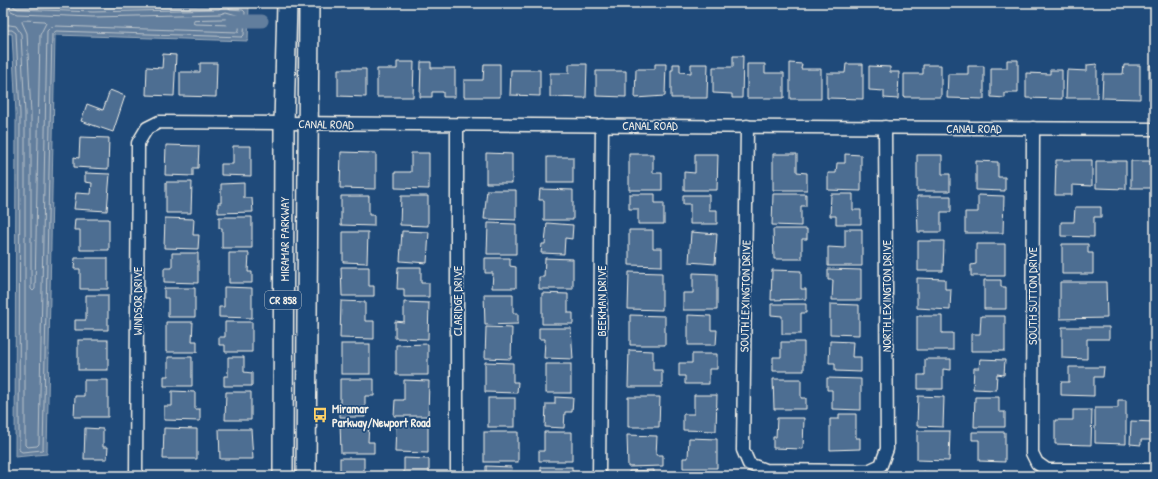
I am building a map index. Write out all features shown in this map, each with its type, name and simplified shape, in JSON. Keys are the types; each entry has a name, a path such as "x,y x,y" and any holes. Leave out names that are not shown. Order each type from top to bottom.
{"main road":[{"name":"MIRAMAR PARKWAY","path":"283,476 284,124 287,3"},
{"name":"MIRAMAR PARKWAY","path":"306,476 309,3"}],"street":[{"name":"CANAL ROAD","path":"147,128 159,122 457,126 602,125 1155,129"},
{"name":"BEEKMAN DRIVE","path":"600,476 602,125"},
{"name":"CLARIDGE DRIVE","path":"457,126 457,476"},
{"name":"SOUTH LEXINGTON DRIVE","path":"747,126 743,450 749,464 764,470 868,471 881,465"},
{"name":"NORTH LEXINGTON DRIVE","path":"881,465 887,449 885,127"},
{"name":"WINDSOR DRIVE","path":"136,476 138,143 147,128"},
{"name":"SOUTH SUTTON DRIVE","path":"1033,128 1032,453 1037,463 1047,470 1155,470"}],"water":[{"path":"3,4 93,8 211,5 249,6 248,41 55,35 47,454 15,457 16,114 12,34 3,33"}],"building":[{"path":"163,54 176,55 174,96 146,95 147,67 162,68"},
{"path":"733,56 743,56 742,98 732,98 732,94 713,93 713,67 733,67"},
{"path":"1007,60 1018,60 1018,93 1005,93 1005,98 991,97 991,68 1007,68"},
{"path":"397,62 414,62 413,97 377,97 377,69 397,69"},
{"path":"421,62 431,62 431,68 455,68 455,97 443,97 443,92 432,92 432,97 420,97"},
{"path":"200,63 217,63 216,97 180,96 180,72 200,72"},
{"path":"790,63 802,64 801,69 821,69 821,99 790,99"},
{"path":"484,64 500,64 500,97 464,97 464,80 483,80"},
{"path":"569,64 587,64 586,98 550,97 550,73 569,73"},
{"path":"655,64 666,64 665,96 635,98 636,69 655,69"},
{"path":"673,64 680,64 680,72 691,73 691,64 708,64 707,98 671,98 671,70 673,70"},
{"path":"747,64 765,64 765,73 784,73 784,98 747,98"},
{"path":"846,64 863,64 863,99 827,98 827,73 845,73"},
{"path":"1097,64 1097,98 1066,98 1067,70 1087,71 1087,65"},
{"path":"923,65 941,65 941,97 904,97 904,74 923,74"},
{"path":"1124,65 1140,65 1140,99 1102,98 1103,74 1123,74"},
{"path":"1149,65 1155,65 1155,99 1149,99"},
{"path":"869,66 890,67 890,72 899,72 898,99 884,98 884,91 869,90"},
{"path":"968,66 984,66 984,99 947,98 948,74 968,74"},
{"path":"338,69 366,69 366,97 338,96"},
{"path":"511,70 540,70 540,96 510,95"},
{"path":"1050,70 1062,70 1062,99 1026,98 1026,73 1050,74"},
{"path":"596,71 626,71 626,97 596,96"},
{"path":"110,90 125,96 113,132 81,121 87,104 103,110"},
{"path":"80,137 109,138 108,169 74,167 74,157 79,158"},
{"path":"166,145 199,146 198,168 193,168 193,176 165,175"},
{"path":"233,146 251,146 251,176 221,175 221,164 233,164"},
{"path":"341,152 376,153 376,189 340,188"},
{"path":"411,153 429,153 429,189 395,188 395,172 411,172"},
{"path":"486,153 512,154 512,183 486,183"},
{"path":"629,154 653,154 653,173 662,173 662,190 629,190"},
{"path":"695,154 718,154 717,190 684,190 684,172 695,173"},
{"path":"773,154 797,154 797,172 807,173 807,190 773,190"},
{"path":"845,154 861,155 861,191 828,190 828,173 836,173 837,163 845,163"},
{"path":"917,155 942,155 942,174 950,174 950,191 917,191"},
{"path":"547,157 573,157 573,183 547,183"},
{"path":"1056,160 1092,160 1092,186 1072,185 1072,195 1055,195"},
{"path":"976,161 998,162 998,177 1005,177 1005,191 976,190"},
{"path":"1096,161 1126,161 1126,189 1096,188"},
{"path":"1131,161 1155,161 1155,188 1131,188"},
{"path":"85,173 110,174 107,211 74,209 76,193 91,194 92,183 85,182"},
{"path":"166,182 192,182 191,213 166,213"},
{"path":"244,183 244,198 252,198 253,212 218,213 218,203 221,203 221,184"},
{"path":"540,189 573,190 573,220 544,220 544,200 539,200"},
{"path":"487,190 516,190 516,220 484,219"},
{"path":"629,194 655,194 655,203 664,203 664,224 638,224 638,209 629,209"},
{"path":"773,194 806,194 806,206 801,206 801,226 772,225"},
{"path":"831,194 853,194 853,210 861,210 861,224 836,224 836,216 830,216"},
{"path":"683,195 709,195 709,210 717,210 717,224 690,224 690,204 683,204"},
{"path":"978,195 1004,196 1003,233 965,233 965,212 978,212"},
{"path":"341,196 369,196 369,215 374,215 374,226 341,225"},
{"path":"401,196 428,196 428,226 400,225"},
{"path":"917,196 951,196 951,212 941,212 941,232 918,232"},
{"path":"1075,207 1101,207 1101,217 1094,217 1094,237 1061,236 1061,222 1074,222"},
{"path":"219,217 252,217 252,248 222,248 222,228 219,228"},
{"path":"165,218 194,219 193,235 199,235 198,249 164,248"},
{"path":"75,219 109,219 109,250 80,250 80,230 74,230"},
{"path":"488,223 516,224 516,254 487,254"},
{"path":"547,223 573,225 572,239 565,238 564,254 541,253 542,244 545,244"},
{"path":"773,229 807,229 807,239 802,239 802,259 774,259"},
{"path":"845,229 862,229 862,266 828,266 828,247 845,248"},
{"path":"629,230 653,230 653,248 662,248 662,266 629,265"},
{"path":"402,231 429,232 427,263 400,261"},
{"path":"343,232 368,232 367,263 343,262"},
{"path":"691,232 717,234 715,264 689,262"},
{"path":"918,241 944,241 943,271 918,271"},
{"path":"976,244 1005,244 1005,276 971,276 971,265 976,264"},
{"path":"1062,244 1088,244 1088,253 1093,253 1093,274 1062,274"},
{"path":"172,253 198,253 198,283 164,282 164,268 172,268"},
{"path":"229,253 249,253 248,272 252,272 252,283 229,283"},
{"path":"75,258 108,258 108,289 80,289 80,269 74,269"},
{"path":"485,258 510,258 510,266 516,267 516,288 492,288 493,273 485,273"},
{"path":"545,258 573,259 573,289 539,289 539,277 544,277"},
{"path":"341,267 369,267 369,286 374,286 374,296 342,296"},
{"path":"398,267 421,267 421,283 429,283 429,297 404,297 404,289 397,289"},
{"path":"828,269 861,270 861,300 832,300 833,280 828,280"},
{"path":"772,270 801,271 801,289 806,289 806,299 771,300"},
{"path":"629,272 662,273 662,310 628,309"},
{"path":"693,273 717,274 717,310 683,310 683,293 693,293"},
{"path":"917,278 945,279 945,289 951,289 950,310 917,308"},
{"path":"984,280 1001,280 1001,287 1006,287 1006,309 984,309"},
{"path":"1060,282 1106,282 1107,318 1060,319"},
{"path":"224,287 252,288 252,318 219,317 219,307 224,307"},
{"path":"164,288 195,288 195,317 168,317 168,298 164,298"},
{"path":"542,293 568,294 568,313 573,313 573,324 542,324"},
{"path":"484,294 513,294 513,313 518,313 518,324 485,325"},
{"path":"86,295 108,295 108,330 75,330 75,320 86,320"},
{"path":"341,301 365,302 365,321 374,321 374,339 340,338"},
{"path":"404,302 429,303 428,339 395,338 395,321 404,322"},
{"path":"771,304 806,304 806,313 801,313 801,334 782,334 782,316 771,315"},
{"path":"830,304 859,305 859,335 830,334"},
{"path":"630,315 665,316 665,345 630,345"},
{"path":"688,315 711,316 711,330 717,330 716,345 688,345"},
{"path":"917,316 942,316 942,333 953,333 953,350 917,350"},
{"path":"981,316 1005,316 1005,351 971,351 971,334 980,334"},
{"path":"166,322 193,322 192,341 197,341 197,352 166,352"},
{"path":"225,322 252,322 252,352 225,352 225,345 219,345 219,337 225,337"},
{"path":"486,327 512,328 511,359 485,358"},
{"path":"1062,327 1109,327 1109,339 1087,339 1087,359 1062,358"},
{"path":"539,328 571,328 573,359 544,358 545,339 539,339"},
{"path":"78,340 108,340 108,370 78,370"},
{"path":"830,341 853,342 852,357 861,357 861,372 835,371 835,363 829,363"},
{"path":"781,342 804,342 804,371 773,371 773,357 781,357"},
{"path":"341,344 370,344 370,374 341,374"},
{"path":"428,344 428,375 396,375 396,345"},
{"path":"629,350 653,351 653,370 662,370 662,387 628,387"},
{"path":"692,354 717,354 717,369 709,369 709,384 685,384 685,376 679,376 679,363 692,363"},
{"path":"168,357 192,357 192,386 164,386 164,376 168,376"},
{"path":"228,357 244,357 244,372 252,373 252,386 224,386 224,376 228,376"},
{"path":"925,359 951,359 951,370 943,369 943,389 918,389 918,375 925,375"},
{"path":"980,359 1005,360 1004,375 997,374 996,390 973,389 974,368 979,368"},
{"path":"485,362 513,363 513,382 518,382 517,393 485,392"},
{"path":"546,364 571,364 571,393 546,393"},
{"path":"1069,367 1104,367 1103,377 1094,377 1094,396 1061,395 1061,382 1069,382"},
{"path":"827,378 861,379 861,410 832,409 832,390 827,390"},
{"path":"340,379 374,379 374,396 365,396 365,417 340,417"},
{"path":"773,379 801,379 801,398 806,398 806,409 774,409"},
{"path":"84,380 108,380 108,417 74,417 75,396 84,396"},
{"path":"404,380 429,381 428,416 394,416 395,400 404,400"},
{"path":"172,391 195,392 195,409 200,409 200,421 164,420 164,406 172,406"},
{"path":"226,392 251,392 251,420 225,420"},
{"path":"694,395 717,395 716,431 683,430 683,414 694,414"},
{"path":"918,396 944,397 943,427 917,426"},
{"path":"555,397 573,398 572,412 565,412 564,428 545,427 546,404 555,404"},
{"path":"628,397 660,397 659,427 628,427"},
{"path":"975,397 999,397 999,412 1005,412 1005,427 974,427"},
{"path":"488,398 515,398 515,427 488,427"},
{"path":"1118,400 1126,400 1126,444 1095,443 1095,408 1118,408"},
{"path":"1073,410 1092,410 1091,445 1055,444 1055,420 1073,420"},
{"path":"839,414 856,414 856,438 860,438 860,449 830,450 830,419 839,419"},
{"path":"777,418 804,418 803,449 773,448 773,437 776,437"},
{"path":"1131,421 1155,422 1155,440 1141,440 1141,445 1130,444"},
{"path":"340,422 369,423 368,442 374,442 374,453 341,453"},
{"path":"396,422 428,422 428,453 395,452"},
{"path":"85,428 103,429 103,447 108,447 107,459 84,459"},
{"path":"164,428 197,429 197,459 163,459"},
{"path":"219,429 251,429 253,459 220,459"},
{"path":"917,431 950,431 949,461 917,460"},
{"path":"484,432 518,432 518,462 484,462"},
{"path":"544,432 572,432 572,461 539,461 539,451 544,451"},
{"path":"972,432 1005,432 1005,462 979,461 979,440 972,440"},
{"path":"627,435 657,436 656,455 663,455 663,466 628,467"},
{"path":"689,438 717,439 717,468 683,468 683,458 688,458"},
{"path":"340,458 364,458 364,476 340,476"},
{"path":"404,458 429,459 429,476 404,476"},
{"path":"486,466 512,467 511,476 486,476"},
{"path":"541,467 572,467 572,476 541,476"},
{"path":"654,470 654,476 629,476 629,471"},
{"path":"1004,470 1008,476 996,476"},
{"path":"924,471 930,476 920,476"}],"waterway":[{"path":"232,21 262,21"}],"place":[{"name":"Miramar Parkway/Newport Road","path":"320,415"}]}
